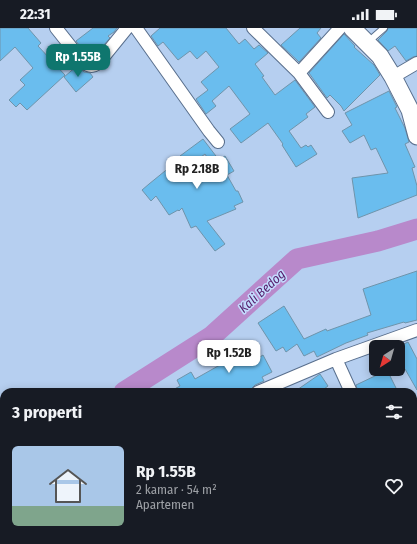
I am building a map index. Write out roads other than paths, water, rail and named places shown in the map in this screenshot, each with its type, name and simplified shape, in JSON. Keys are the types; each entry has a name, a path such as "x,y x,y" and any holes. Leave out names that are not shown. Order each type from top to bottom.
{"main road":[{"path":"352,28 380,56 413,108 417,136"}],"street":[{"path":"56,28 83,62 88,66 93,67 98,64 127,28"},
{"path":"136,28 218,142"},
{"path":"253,28 299,73 328,112"},
{"path":"299,73 340,28"},
{"path":"393,77 417,62"},
{"path":"267,388 336,359 417,330"},
{"path":"336,359 350,388"}],"lane":[{"path":"367,43 384,28"}],"waterway":[{"name":"Kali Bedog","path":"130,388 212,336 297,259 378,241 417,229"}]}
